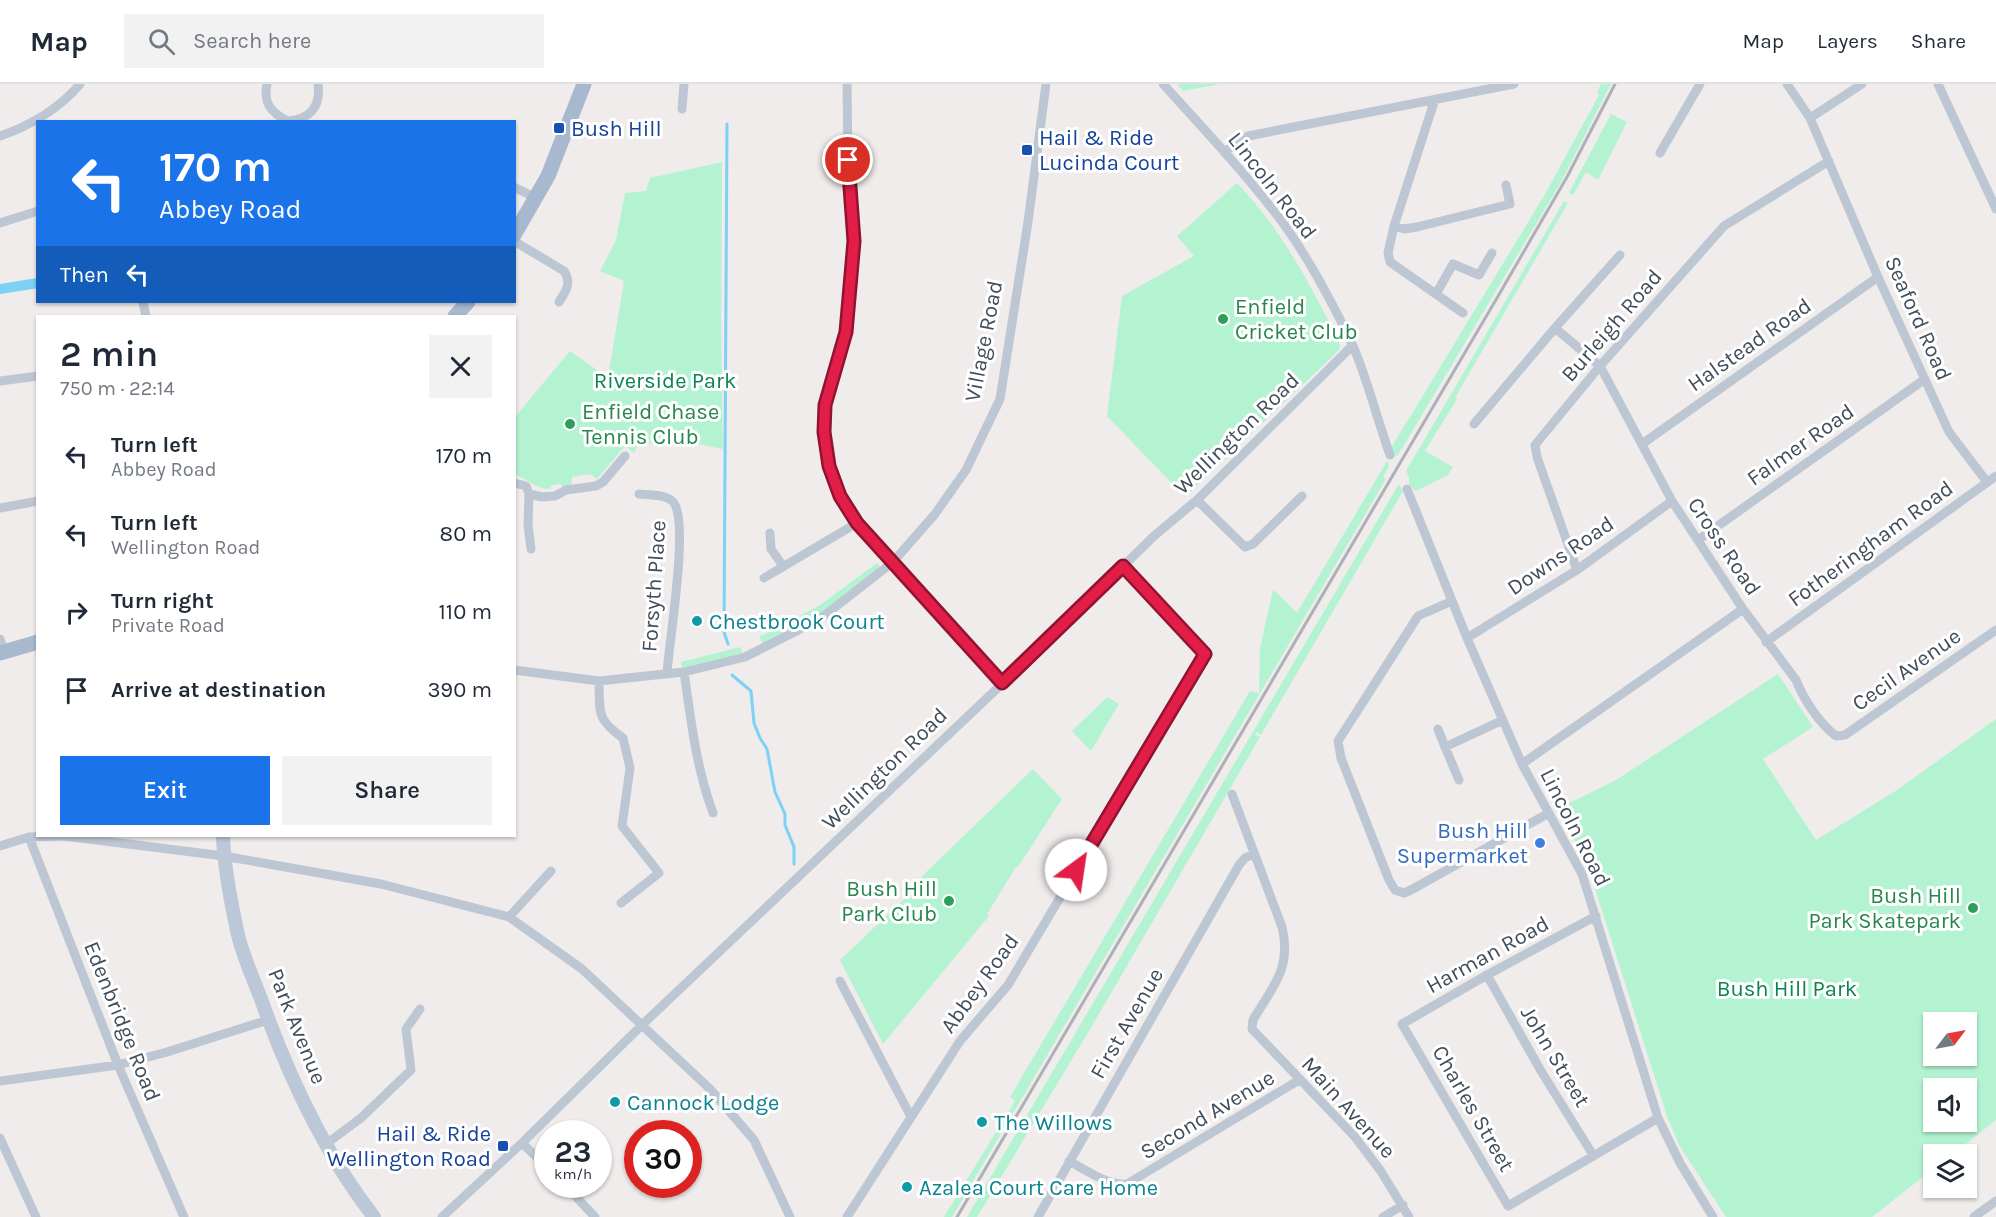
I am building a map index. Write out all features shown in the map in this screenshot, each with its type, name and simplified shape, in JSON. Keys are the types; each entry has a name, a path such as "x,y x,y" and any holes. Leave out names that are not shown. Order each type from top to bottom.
{"main road":[{"path":"516,232 536,198 561,144 584,84"},
{"path":"456,315 467,303"},
{"path":"1,648 36,642"}],"street":[{"path":"37,120 71,94 80,84"},
{"path":"267,84 265,98 271,111 286,120"},
{"path":"293,120 307,117 314,110 318,84"},
{"path":"682,109 684,84"},
{"path":"847,84 848,160 854,241 846,332 825,405 824,432 829,466 840,496 857,523 1002,683"},
{"name":"Village Road","path":"516,670 599,681 684,672 745,657 820,620 893,562 935,514 966,470 1000,399 1028,222 1046,84"},
{"name":"Lincoln Road","path":"1163,84 1224,152 1294,239 1321,285 1352,346 1390,455"},
{"path":"1224,152 1248,136 1514,84"},
{"path":"1660,153 1694,92 1701,84"},
{"name":"Seaford Road","path":"1787,84 1810,118 1878,277 1950,432 1987,482"},
{"path":"1810,118 1862,84"},
{"path":"1938,84 1996,209"},
{"path":"1435,99 1394,226 1388,253 1390,262 1463,313"},
{"path":"0,136 36,120"},
{"name":"Burleigh Road","path":"1577,570 1537,457 1535,445 1600,366 1724,226 1829,161"},
{"path":"1394,226 1404,229 1417,227 1510,204 1506,186"},
{"path":"516,188 536,198"},
{"path":"0,222 36,212"},
{"path":"516,242 564,271 568,285 559,302"},
{"path":"1436,294 1453,264 1479,275 1492,253"},
{"path":"1474,424 1620,255"},
{"name":"Halstead Road","path":"1642,444 1878,277"},
{"path":"1555,328 1600,366"},
{"name":"Wellington Road","path":"442,1217 522,1143 643,1024 1154,536 1197,500 1352,346"},
{"name":"Cross Road","path":"1600,366 1672,501 1766,642 1793,676 1800,690 1827,728 1836,735"},
{"path":"0,381 36,376"},
{"name":"Falmer Road","path":"1698,540 1926,379"},
{"path":"529,494 543,497 555,496 566,490 596,486 603,482 625,456"},
{"name":"Fotheringham Road","path":"1766,642 1996,476"},
{"path":"516,484 526,486 529,494 528,525 531,549"},
{"name":"Lincoln Road","path":"1407,489 1467,638 1522,764 1582,874 1658,1118 1680,1163 1713,1217"},
{"name":"Forsyth Place","path":"639,494 670,499 678,511 680,522 667,673"},
{"path":"1197,500 1245,548 1253,544 1302,496"},
{"path":"0,508 36,501"},
{"name":"Downs Road","path":"1467,638 1577,570 1672,501"},
{"path":"764,578 857,523"},
{"path":"770,533 771,549 783,566"},
{"name":"Abbey Road","path":"847,1217 960,1041 1008,984 1205,654 1123,566"},
{"path":"1452,601 1418,616 1338,741 1341,758 1389,879 1395,890 1404,893 1549,813"},
{"path":"1522,764 1743,609"},
{"name":"Cecil Avenue","path":"1836,735 1845,735 1996,630"},
{"path":"684,672 701,776 713,813"},
{"path":"599,681 600,713 606,726 623,738 630,768 622,826 659,873 621,903"},
{"path":"1446,747 1503,720"},
{"path":"1438,729 1459,780"},
{"path":"1232,794 1253,854"},
{"name":"Edenbridge Road","path":"29,837 118,1065 184,1217"},
{"path":"0,846 36,837"},
{"path":"70,837 224,856 381,884 509,917 582,969 710,1089 753,1140 790,1217"},
{"name":"Park Avenue","path":"223,837 224,856 238,936 268,1020 291,1075 326,1144 358,1196 374,1217"},
{"name":"Main Avenue","path":"1253,854 1282,927 1286,956 1283,968 1253,1020 1252,1029 1355,1137 1380,1170 1409,1217"},
{"name":"First Avenue","path":"1038,1217 1239,865 1253,854"},
{"path":"509,917 550,871"},
{"name":"Harman Road","path":"1405,1029 1402,1024 1486,975 1596,916"},
{"name":"John Street","path":"1486,975 1593,1155"},
{"path":"840,987 911,1117"},
{"path":"326,1144 361,1118 411,1070 406,1029 420,1009"},
{"path":"0,1082 118,1065 268,1020"},
{"name":"Charles Street","path":"1405,1029 1509,1206 1593,1155"},
{"name":"Second Avenue","path":"1069,1161 1118,1185 1127,1184 1299,1080"},
{"path":"1593,1155 1658,1118"},
{"path":"0,1138 36,1217"},
{"path":"522,1143 534,1155"},
{"path":"578,1198 596,1217"},
{"path":"1974,1217 1996,1201"},
{"path":"1383,1217 1402,1205"}],"green space":[{"path":"1177,84 1220,84 1183,91"},
{"path":"1601,84 1611,84 1561,182 1398,455 1394,457 1391,448 1544,196 1599,95 1597,93"},
{"path":"1611,114 1627,122 1598,180 1586,172 1573,195 1569,193"},
{"name":"Riverside Park","path":"722,162 723,449 674,439 642,445 639,443 634,453 625,446 597,479 590,474 572,477 571,485 563,487 560,484 553,485 549,489 539,487 516,475 516,416 570,351 608,378 624,281 600,271 616,240 625,193 646,191 650,178"},
{"name":"Enfield Cricket Club","path":"1237,183 1267,219 1294,258 1339,341 1340,347 1185,497 1107,416 1122,296 1194,256 1177,236"},
{"path":"1564,201 1568,203 1425,451 1453,467 1448,475 1416,491 1409,484 1406,471"},
{"path":"1387,461 1389,466 1383,477 1386,479 952,1217 944,1217 1015,1101 1010,1097 1250,691 1259,693 1260,649 1273,589 1297,613"},
{"path":"1399,484 1403,491 1261,735 1257,732 1255,734 1260,737 1092,1026 977,1217 967,1217"},
{"path":"877,563 881,568 823,612 763,643 759,637 820,605"},
{"path":"740,647 743,653 682,668 681,662"},
{"name":"Bush Hill Park","path":"1778,674 1813,727 1763,759 1816,840 1894,792 1996,719 1996,1120 1966,1144 1923,1144 1923,1177 1872,1217 1726,1217 1679,1145 1667,1116 1587,863 1557,809 1616,780"},
{"path":"1107,697 1119,704 1091,751 1072,731"},
{"name":"Bush Hill Park Club","path":"1033,769 1062,799 1016,867 987,914 989,916 883,1044 840,960 916,888 915,883"}],"waterway":[{"path":"727,124 724,632 728,644"},
{"path":"0,289 36,283"},
{"path":"732,675 751,691 754,723 767,749 775,792 785,814 785,825 794,847 794,864"}],"railway":[{"path":"957,1217 1497,298 1567,177 1615,84"}],"place":[{"name":"Bush Hill","path":"559,128"},
{"name":"Hail & Ride Lucinda Court","path":"1027,150"},
{"name":"Enfield Cricket Club","path":"1223,319"},
{"name":"Enfield Chase Tennis Club","path":"570,424"},
{"name":"Chestbrook Court","path":"697,621"},
{"name":"Bush Hill Supermarket","path":"1540,843"},
{"name":"Bush Hill Park Club","path":"949,901"},
{"name":"Bush Hill Park Skatepark","path":"1973,908"},
{"name":"Cannock Lodge","path":"615,1102"},
{"name":"The Willows","path":"982,1122"},
{"name":"Hail & Ride Wellington Road","path":"503,1146"},
{"name":"Azalea Court Care Home","path":"907,1187"}],"route":[{"path":"848,160 854,241 846,332 825,405 824,432 829,466 840,496 857,523 1002,683 1123,566 1205,654 1076,870"}]}
